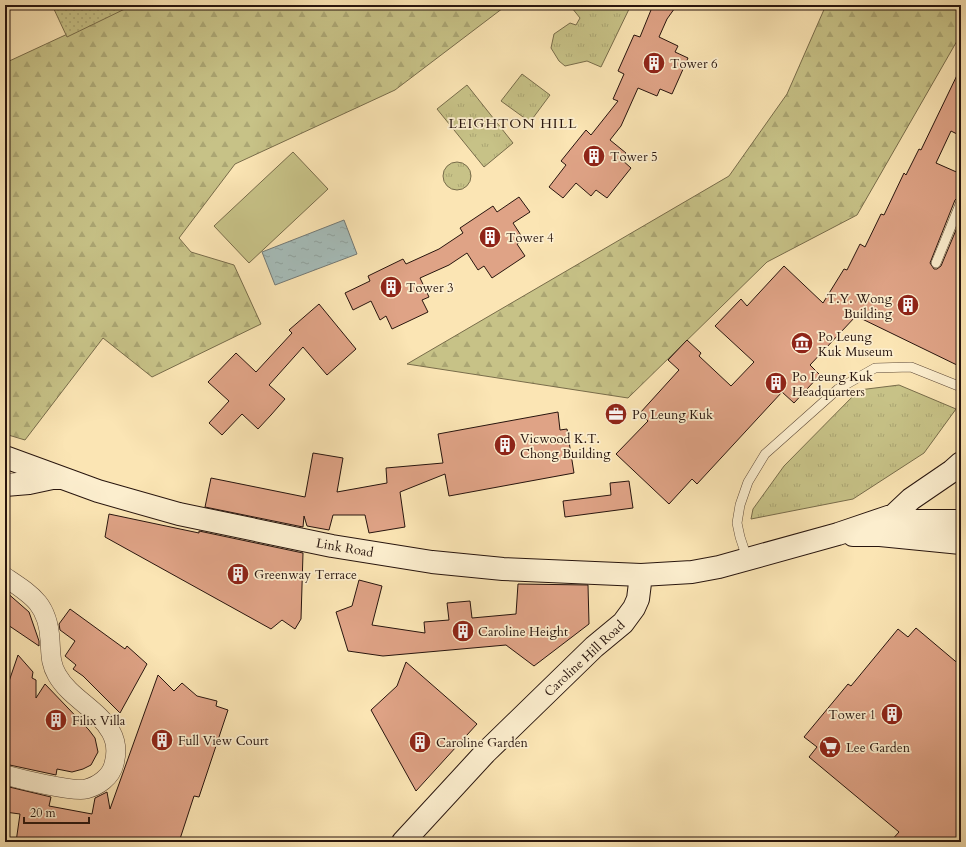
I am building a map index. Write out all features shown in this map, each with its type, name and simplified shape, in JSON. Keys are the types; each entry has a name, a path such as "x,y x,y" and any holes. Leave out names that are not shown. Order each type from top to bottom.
{"street":[{"name":"Link Road","path":"5,457 98,491 179,514 332,546 503,569 642,575"},
{"path":"642,575 692,572 719,567 838,534 894,515 911,499 952,471 961,463"},
{"path":"5,485 29,483 57,476"},
{"path":"894,515 910,521 961,521"},
{"path":"838,534 880,535 961,543"},
{"name":"Caroline Hill Road","path":"403,842 485,753 594,647 623,623 634,608 638,599 642,575"},
{"path":"5,577 26,590 35,598 42,608 50,630 50,653 56,674 62,684 102,721 116,743 116,755 113,768 106,778 96,785 84,789 65,787 5,775"}],"lane":[{"path":"936,263 961,202"},
{"path":"747,558 737,523 740,505 748,482 765,454 838,388 875,368 911,367 961,387"}],"green space":[{"path":"52,5 133,5 67,37"},
{"path":"130,5 507,5 395,90 235,164 179,238 191,252 234,265 261,324 152,377 103,338 25,440 5,434 5,63"},
{"path":"573,5 631,5 601,67 587,61 565,66 559,61 551,48 554,34 570,23 576,25 580,18 572,8"},
{"path":"826,5 960,5 961,7 961,34 857,215 767,262 628,398 407,364 729,176 787,94"},
{"path":"522,74 550,95 530,122 501,101"},
{"path":"467,85 513,143 484,167 437,109"},
{"path":"293,152 328,189 249,263 214,226"},
{"path":"457,162 467,166 471,176 467,186 457,190 447,186 443,176 447,166"},
{"path":"899,385 956,409 924,453 853,499 751,519 753,509 784,466 859,390"}],"water":[{"path":"344,220 357,254 275,285 262,252"}],"building":[{"path":"653,5 677,5 667,19 659,37 678,46 675,52 688,58 672,94 660,89 657,96 638,88 621,126 610,140 626,153 621,159 631,168 607,198 596,190 591,196 576,183 563,198 549,187 566,165 561,161 586,130 591,135 618,101 613,99 624,74 618,71 634,35 640,37"},
{"path":"961,67 961,136 951,131 936,163 961,174 961,196 955,200 930,263 934,269 941,266 961,218 961,367 856,316 810,365 820,375 794,403 782,392 697,484 692,479 669,504 616,454 648,421 640,413 679,370 668,360 687,340 701,353 699,356 731,386 754,362 715,326 741,299 747,306 784,266 823,303 844,269 847,270 860,244 865,247 881,214 884,215 904,173 906,175 919,149 921,150"},
{"path":"519,197 530,212 513,223 524,240 517,244 525,256 492,278 484,266 478,270 467,253 449,265 420,278 429,297 422,300 428,312 392,329 386,316 380,320 371,301 353,310 345,293 370,281 368,276 403,259 406,264 439,249 463,233 460,228 493,206 497,212"},
{"path":"319,304 356,349 327,375 303,347 269,385 285,399 271,415 258,429 242,414 222,435 209,423 229,401 208,382 236,353 256,372 292,333 289,330"},
{"path":"558,412 560,430 567,429 574,473 449,496 445,474 400,492 405,527 369,533 365,515 333,515 329,530 307,526 304,516 303,527 205,507 211,478 305,497 313,453 343,458 337,492 387,483 386,468 443,463 438,434"},
{"path":"629,481 633,508 565,517 563,501 611,495 610,483"},
{"name":"Greenway Terrace","path":"109,514 303,553 301,619 295,629 282,620 271,629 105,537"},
{"path":"359,580 382,586 372,625 425,633 424,622 449,620 447,603 470,601 472,618 516,614 518,584 588,585 589,624 534,666 506,645 383,656 348,651 336,612 352,606"},
{"path":"5,591 29,612 39,641 39,646 5,623"},
{"path":"70,609 125,649 127,646 147,664 120,713 83,676 73,669 76,665 65,656 75,641 60,630 59,624"},
{"name":"Tower 1","path":"916,628 961,666 961,842 890,842 899,832 809,757 817,747 804,737 848,684 851,686 898,629 908,637"},
{"name":"Filix Villa","path":"18,655 33,672 32,678 36,680 36,698 45,684 95,738 98,752 91,765 72,772 57,769 56,775 5,764 5,693"},
{"path":"406,662 477,724 416,791 371,710 397,686"},
{"path":"158,675 174,691 182,683 197,696 217,701 216,706 228,710 199,797 194,796 179,842 16,842 20,814 5,812 5,786 51,797 49,806 92,814 95,798 107,792 110,809"}],"place":[{"name":"Tower 6","path":"654,63"},
{"name":"Tower 5","path":"594,156"},
{"name":"Tower 4","path":"490,237"},
{"name":"Tower 3","path":"391,287"},
{"name":"T.Y. Wong Building","path":"908,305"},
{"name":"Po Leung Kuk Museum","path":"802,343"},
{"name":"Po Leung Kuk Headquarters","path":"776,383"},
{"name":"Po Leung Kuk","path":"616,414"},
{"name":"Vicwood K.T. Chong Building","path":"505,445"},
{"name":"Greenway Terrace","path":"238,574"},
{"name":"Caroline Height","path":"463,631"},
{"name":"Tower 1","path":"892,714"},
{"name":"Filix Villa","path":"56,720"},
{"name":"Full View Court","path":"162,740"},
{"name":"Caroline Garden","path":"420,742"},
{"name":"Lee Garden","path":"830,747"}],"district":[{"name":"LEIGHTON HILL","path":"513,123"}]}
